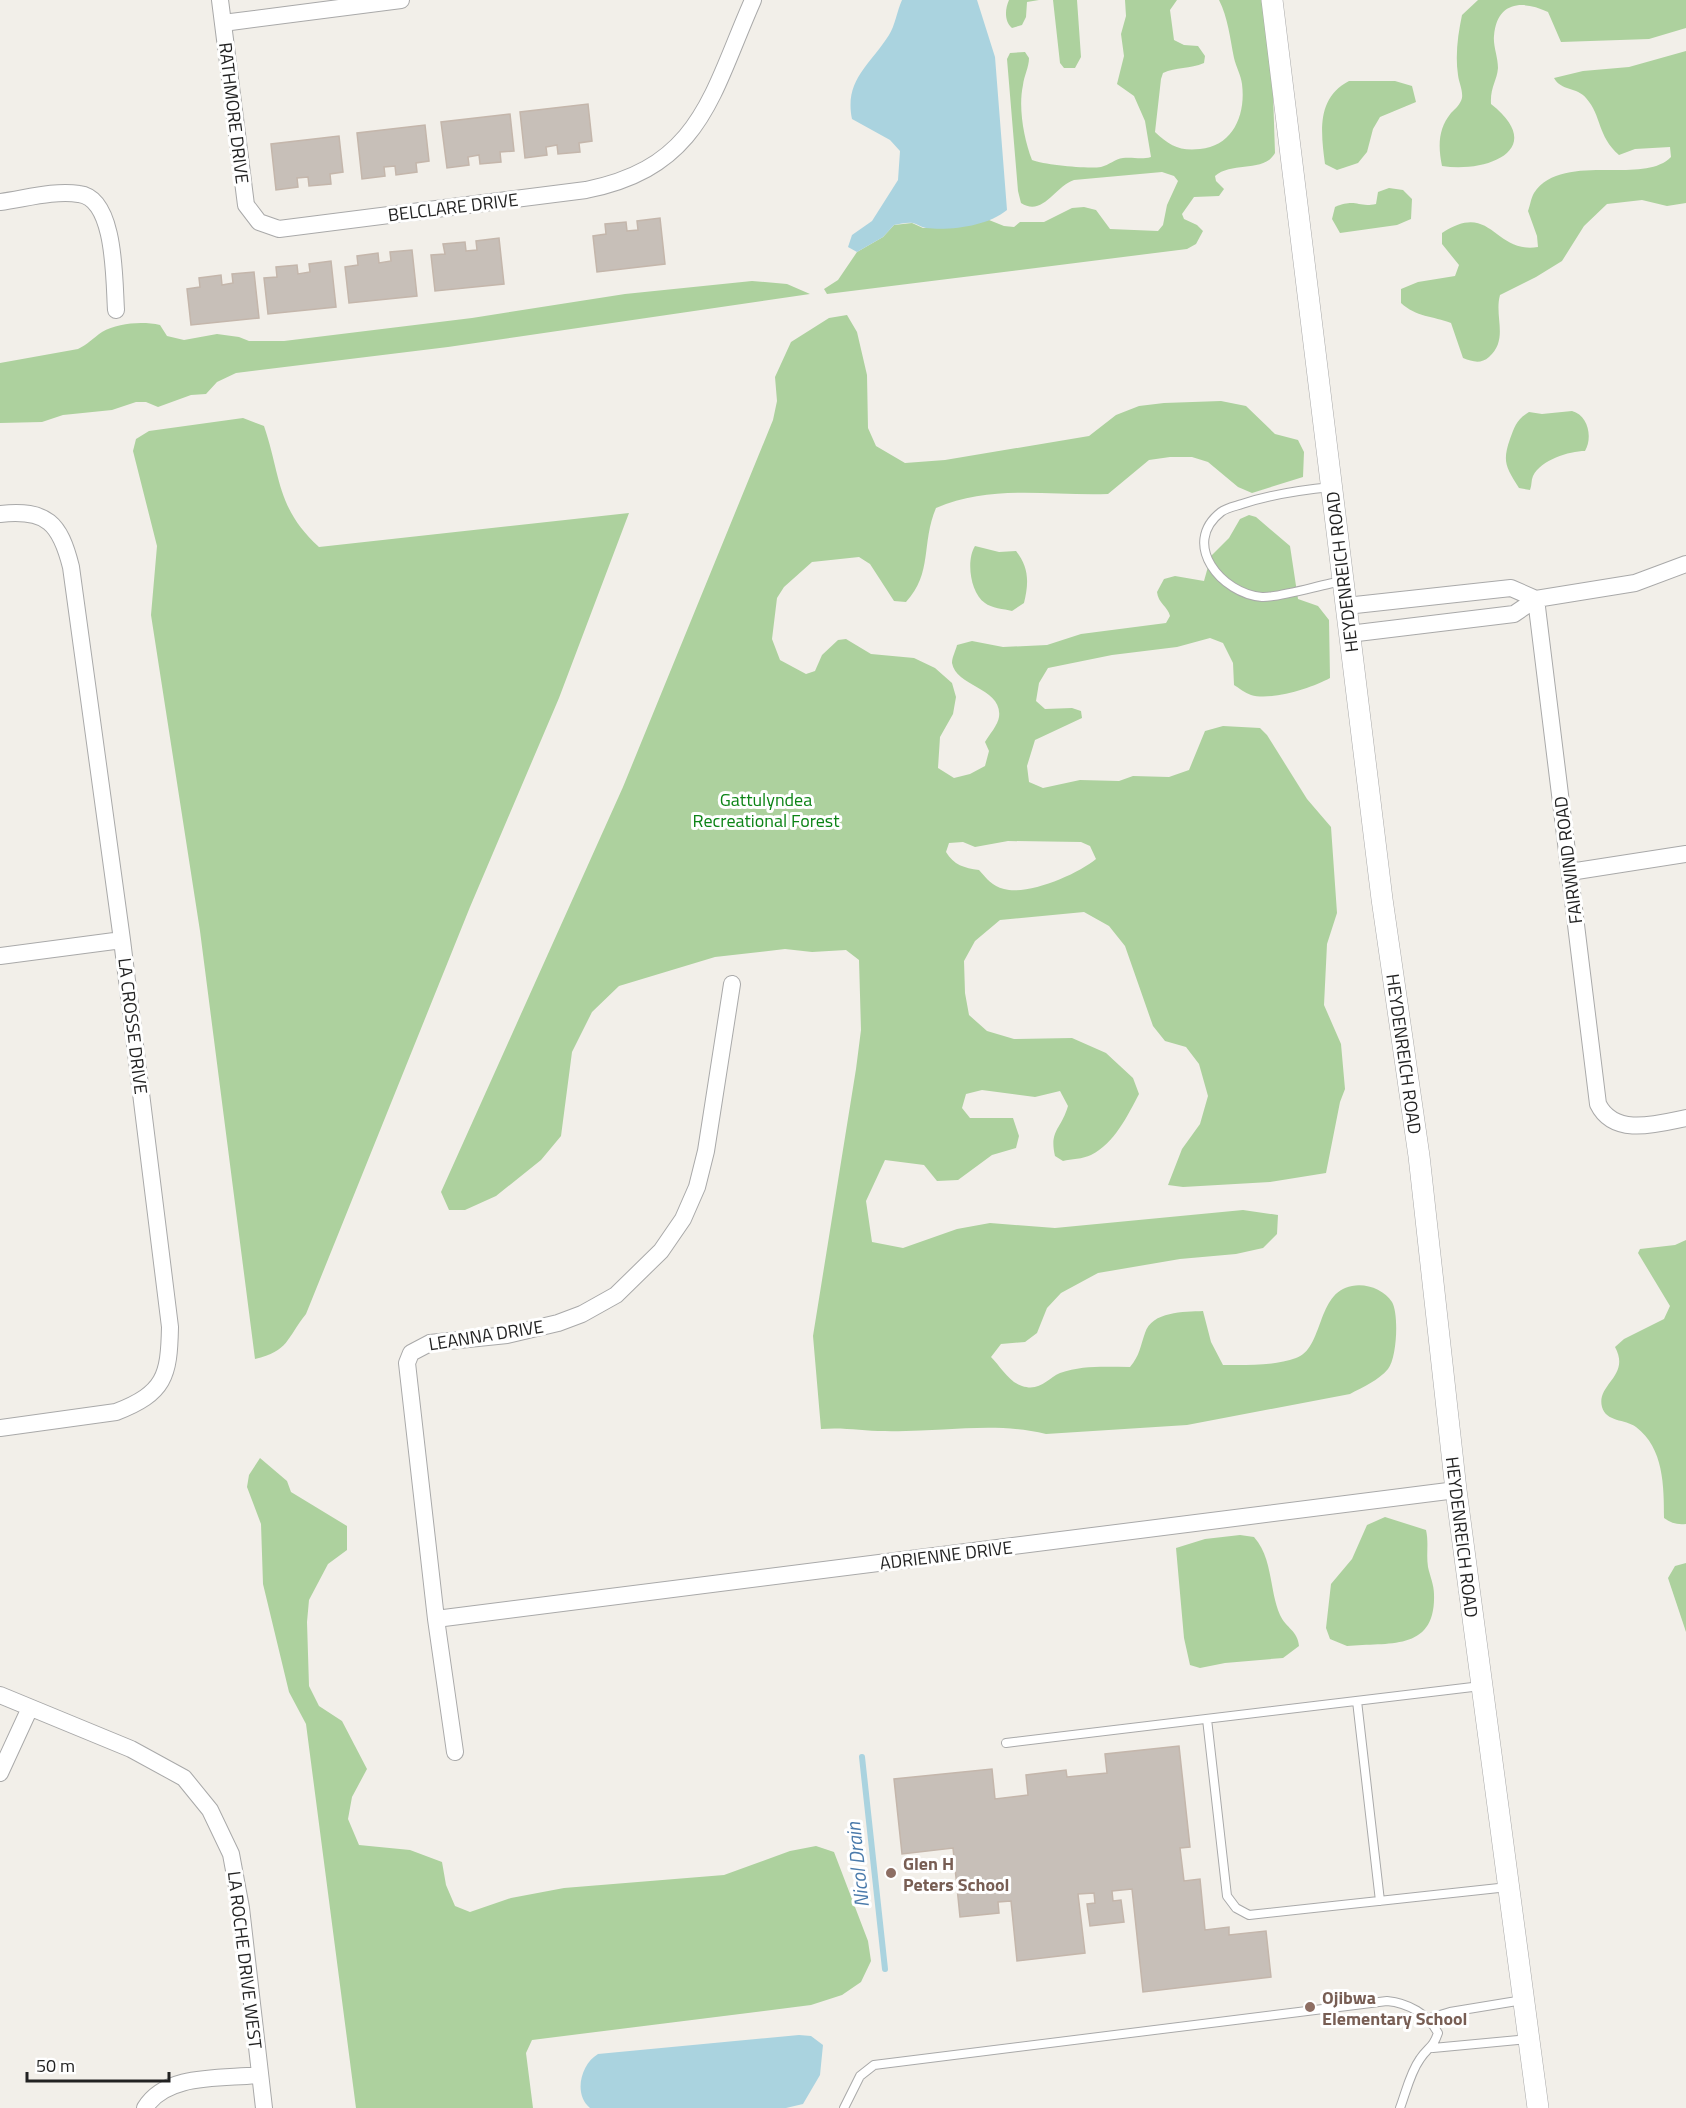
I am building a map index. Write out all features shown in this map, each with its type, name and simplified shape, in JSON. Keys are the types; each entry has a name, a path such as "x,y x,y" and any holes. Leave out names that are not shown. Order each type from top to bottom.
{"street":[{"name":"RATHMORE DRIVE","path":"220,0 246,206 259,222"},
{"path":"223,23 402,0"},
{"name":"BELCLARE DRIVE","path":"259,222 279,229 586,190 627,180 645,172 677,148 700,118 753,0"},
{"name":"HEYDENREICH ROAD","path":"1272,0 1382,900 1419,1156 1456,1490 1538,2108"},
{"path":"0,202 80,194 95,201 104,216 110,242 116,310"},
{"name":"LA CROSSE DRIVE","path":"0,514 40,516 51,522 65,543 71,567 122,940 170,1327 169,1362 164,1376 152,1393 133,1406 116,1412 0,1428"},
{"path":"1349,634 1514,614 1536,599 1635,583 1686,564"},
{"path":"1346,606 1511,588 1536,599"},
{"name":"FAIRWIND ROAD","path":"1536,599 1598,1104 1607,1118 1617,1123 1633,1125 1686,1118"},
{"path":"1570,872 1686,854"},
{"path":"0,956 122,940"},
{"name":"LEANNA DRIVE","path":"454,1752 406,1363 411,1353 430,1343 507,1335 558,1323 582,1314 623,1289 661,1251 683,1218 697,1187 706,1151 732,984"},
{"name":"ADRIENNE DRIVE","path":"436,1619 1456,1490"},
{"name":"LA ROCHE DRIVE WEST","path":"0,1695 29,1710 131,1749 184,1778 210,1810 231,1854 241,1908 264,2108"},
{"path":"0,1773 29,1710"},
{"path":"145,2108 152,2097 164,2088 182,2083 259,2075"}],"lane":[{"path":"1332,487 1284,491 1222,511 1207,527 1206,561 1220,579 1234,590 1263,597 1343,581"},
{"path":"1006,1743 1482,1686"},
{"path":"1357,1701 1380,1900"},
{"path":"1207,1719 1227,1896 1236,1908 1249,1915 1508,1887"},
{"path":"1430,2018 1450,2012 1524,2000"},
{"path":"844,2108 860,2076 874,2066 1387,2001 1401,2002 1430,2018 1438,2033 1433,2048"},
{"path":"1400,2108 1420,2058 1433,2048 1528,2038"}],"green space":[{"path":"1009,0 1039,0 1027,2 1026,17 1022,25 1012,28 1006,15"},
{"path":"1053,0 1077,0 1081,57 1075,68 1064,68 1060,63"},
{"path":"1125,0 1177,0 1170,10 1174,40 1184,45 1198,46 1205,56 1204,63 1168,71 1163,73 1161,79 1155,132 1165,141 1180,148 1200,149 1221,142 1235,127 1242,107 1241,81 1227,21 1219,0 1261,0 1271,34 1275,153 1263,163 1230,169 1215,176 1216,181 1224,189 1219,196 1194,197 1182,214 1184,219 1197,225 1203,231 1196,244 1187,249 827,294 824,289 838,280 857,252 883,237 894,225 912,223 923,228 936,228 989,220 1014,227 1020,222 1044,222 1072,208 1084,207 1096,210 1110,229 1158,231 1163,225 1167,205 1178,181 1174,176 1162,172 1074,180 1036,206 1021,203 1018,191 1007,59 1010,53 1025,52 1029,58 1021,103 1024,133 1032,160 1056,165 1101,167 1123,158 1151,157 1145,121 1134,96 1117,84 1124,56 1121,34 1126,16"},
{"path":"1478,0 1686,0 1686,28 1649,39 1561,42 1548,12 1529,6 1513,6 1500,16 1496,24 1494,44 1498,68 1491,104 1507,120 1514,134 1513,145 1505,154 1493,161 1477,166 1442,166 1441,132 1462,98 1457,60 1462,15"},
{"path":"1686,51 1686,203 1667,206 1642,200 1607,204 1584,226 1562,261 1500,295 1498,343 1495,350 1483,361 1463,358 1451,323 1419,314 1401,303 1401,289 1418,282 1455,276 1459,265 1442,244 1442,233 1459,224 1472,222 1492,230 1511,243 1523,247 1538,247 1537,236 1528,211 1534,193 1547,181 1563,174 1582,171 1642,169 1658,165 1671,157 1670,147 1635,149 1619,155 1607,141 1595,112 1586,98 1561,85 1554,78 1583,71 1629,67"},
{"path":"1349,81 1395,81 1412,86 1416,102 1380,117 1373,129 1367,152 1358,163 1337,170 1325,164 1322,140 1323,117 1331,97 1338,88"},
{"path":"1389,188 1403,190 1412,199 1411,219 1397,225 1340,233 1332,219 1335,207 1348,203 1376,204 1378,192"},
{"path":"752,281 787,284 810,294 448,347 236,373 217,382 206,394 191,395 158,407 146,402 136,402 112,410 63,415 42,422 0,423 0,363 78,349 102,332 123,325 138,323 160,325 167,336 184,340 217,334 249,341 284,341 472,318 625,294"},
{"name":"Gattulyndea Recreational Forest","path":"847,315 857,332 867,375 868,428 876,446 905,463 945,460 1089,436 1116,415 1139,406 1221,401 1246,406 1275,434 1298,440 1304,452 1303,477 1252,493 1238,487 1208,462 1192,457 1170,457 1149,460 1108,494 999,494 978,496 936,508 920,580 906,602 894,601 870,564 859,557 812,562 784,587 777,598 772,639 780,660 806,674 815,671 822,655 838,640 846,639 871,654 914,658 935,668 952,683 956,697 953,714 940,737 938,768 954,778 970,774 985,766 989,751 985,742 999,717 998,707 994,700 955,671 952,663 957,645 972,641 1003,647 1047,645 1081,634 1166,623 1170,616 1157,592 1164,579 1175,576 1204,581 1211,556 1229,538 1240,519 1249,515 1256,517 1290,546 1298,599 1318,606 1329,620 1330,678 1313,686 1280,695 1251,695 1234,685 1233,663 1223,643 1210,638 1177,647 1112,655 1048,668 1039,683 1036,701 1045,709 1072,708 1081,711 1082,718 1035,740 1027,766 1029,782 1043,788 1080,780 1119,781 1133,776 1169,777 1189,770 1205,731 1223,726 1260,728 1267,735 1307,799 1331,827 1337,913 1327,944 1324,1005 1341,1044 1345,1089 1340,1102 1326,1173 1270,1182 1183,1187 1168,1185 1182,1149 1200,1124 1208,1096 1199,1064 1186,1047 1165,1041 1153,1026 1125,946 1109,926 1084,912 1000,920 975,941 964,961 965,993 969,1015 987,1031 1014,1039 1072,1038 1106,1053 1133,1078 1139,1094 1125,1120 1107,1144 1091,1155 1063,1161 1055,1156 1054,1147 1055,1135 1068,1106 1060,1091 1035,1097 982,1090 966,1094 962,1108 970,1118 1013,1118 1019,1136 1016,1148 992,1155 958,1180 937,1181 924,1165 885,1160 866,1201 872,1242 903,1248 957,1229 990,1223 1055,1228 1243,1210 1278,1215 1277,1234 1263,1248 1236,1254 1180,1259 1098,1273 1061,1293 1047,1308 1037,1333 1025,1342 1001,1344 991,1357 1013,1381 1028,1387 1039,1386 1060,1373 1077,1369 1130,1367 1138,1355 1145,1333 1154,1320 1170,1314 1203,1311 1211,1342 1223,1365 1279,1362 1305,1353 1312,1344 1326,1309 1340,1290 1352,1286 1363,1286 1380,1291 1392,1302 1396,1316 1395,1346 1388,1369 1370,1383 1350,1394 1187,1425 1046,1434 1006,1428 905,1431 821,1429 813,1336 861,1030 859,960 846,950 812,952 785,949 715,957 619,986 592,1012 572,1052 561,1136 541,1160 496,1196 465,1210 449,1210 441,1192 623,787 773,420 777,401 775,377 791,342 829,318","holes":["1008,841 1081,842 1090,846 1096,859 1088,865 1039,887 1014,890 996,886 979,870 960,865 946,852 949,843 963,842 975,847"]},
{"path":"1572,411 1582,417 1588,427 1589,439 1585,451 1571,453 1549,461 1542,465 1533,476 1530,490 1519,488 1508,469 1506,459 1516,424 1529,412 1542,414"},
{"path":"243,418 264,426 287,505 305,533 319,547 629,513 559,698 470,907 306,1314 281,1348 255,1359 200,931 151,615 157,546 133,451 136,439 149,431"},
{"path":"975,546 999,552 1016,551 1026,569 1027,589 1024,603 1012,611 991,606 980,598 973,584 970,568"},
{"path":"1686,1240 1686,1524 1680,1524 1664,1518 1663,1481 1652,1446 1632,1424 1607,1415 1602,1407 1601,1399 1619,1365 1615,1347 1624,1339 1664,1319 1670,1306 1638,1253 1640,1249 1675,1245"},
{"path":"260,1458 287,1481 291,1492 347,1526 347,1550 328,1564 309,1600 307,1622 309,1686 319,1706 342,1721 367,1769 352,1797 348,1819 359,1845 410,1850 442,1862 446,1885 455,1906 470,1912 511,1898 564,1888 724,1875 790,1851 816,1846 834,1852 868,1941 871,1961 861,1982 842,1995 811,2005 532,2040 526,2053 533,2108 356,2108 306,1724 289,1692 263,1584 261,1524 247,1487 249,1475"},
{"path":"1385,1517 1426,1530 1428,1567 1434,1591 1433,1613 1427,1626 1418,1635 1407,1640 1347,1646 1330,1639 1326,1628 1331,1584 1352,1559 1367,1525"},
{"path":"1240,1535 1254,1537 1260,1545 1268,1564 1280,1615 1294,1633 1299,1646 1283,1658 1225,1663 1200,1668 1190,1665 1184,1638 1176,1548 1205,1539"},
{"path":"1686,1563 1686,1632 1668,1578 1675,1566"}],"water":[{"path":"902,0 977,0 995,57 1007,210 979,224 957,228 926,228 915,223 894,225 883,237 857,252 848,247 852,235 872,221 898,180 900,151 890,140 852,119 852,94 860,74 891,31"},
{"path":"799,2035 811,2036 823,2045 820,2075 803,2104 786,2108 590,2108 582,2095 581,2080 584,2072 587,2065 598,2054"}],"building":[{"path":"588,104 592,141 579,143 580,152 558,154 557,145 546,147 547,155 525,158 520,112"},
{"path":"510,114 514,151 500,152 501,162 480,164 479,155 468,157 469,165 447,168 441,122"},
{"path":"425,125 429,161 416,163 417,172 396,175 395,166 384,167 385,176 362,179 357,133"},
{"path":"339,136 343,172 330,174 331,184 309,186 308,177 297,178 298,187 276,190 271,144"},
{"path":"660,218 665,264 597,272 593,236 606,234 605,224 626,222 627,231 638,230 637,221"},
{"path":"499,238 504,284 435,291 431,255 445,254 443,244 465,242 466,251 477,250 476,241"},
{"path":"412,250 417,296 349,303 345,267 358,265 357,256 378,253 379,263 391,261 390,252"},
{"path":"331,261 336,307 268,314 264,278 277,277 276,267 297,265 298,274 310,272 309,264"},
{"path":"254,272 259,318 191,325 187,289 200,287 199,278 221,275 222,285 233,283 232,274"},
{"name":"Glen H Peters School","path":"1179,1746 1190,1847 1180,1848 1184,1881 1200,1879 1205,1930 1229,1927 1229,1935 1266,1931 1271,1977 1143,1992 1132,1889 1112,1891 1113,1901 1121,1900 1124,1922 1090,1926 1087,1904 1095,1903 1094,1893 1078,1894 1085,1953 1017,1961 1011,1901 998,1902 999,1913 960,1917 953,1848 902,1854 894,1779 992,1769 995,1799 1028,1795 1026,1775 1066,1770 1067,1777 1107,1773 1105,1754"}],"waterway":[{"name":"Nicol Drain","path":"862,1757 885,1969"}],"place":[{"name":"Glen H Peters School","path":"891,1873"},
{"name":"Ojibwa Elementary School","path":"1310,2007"}]}
